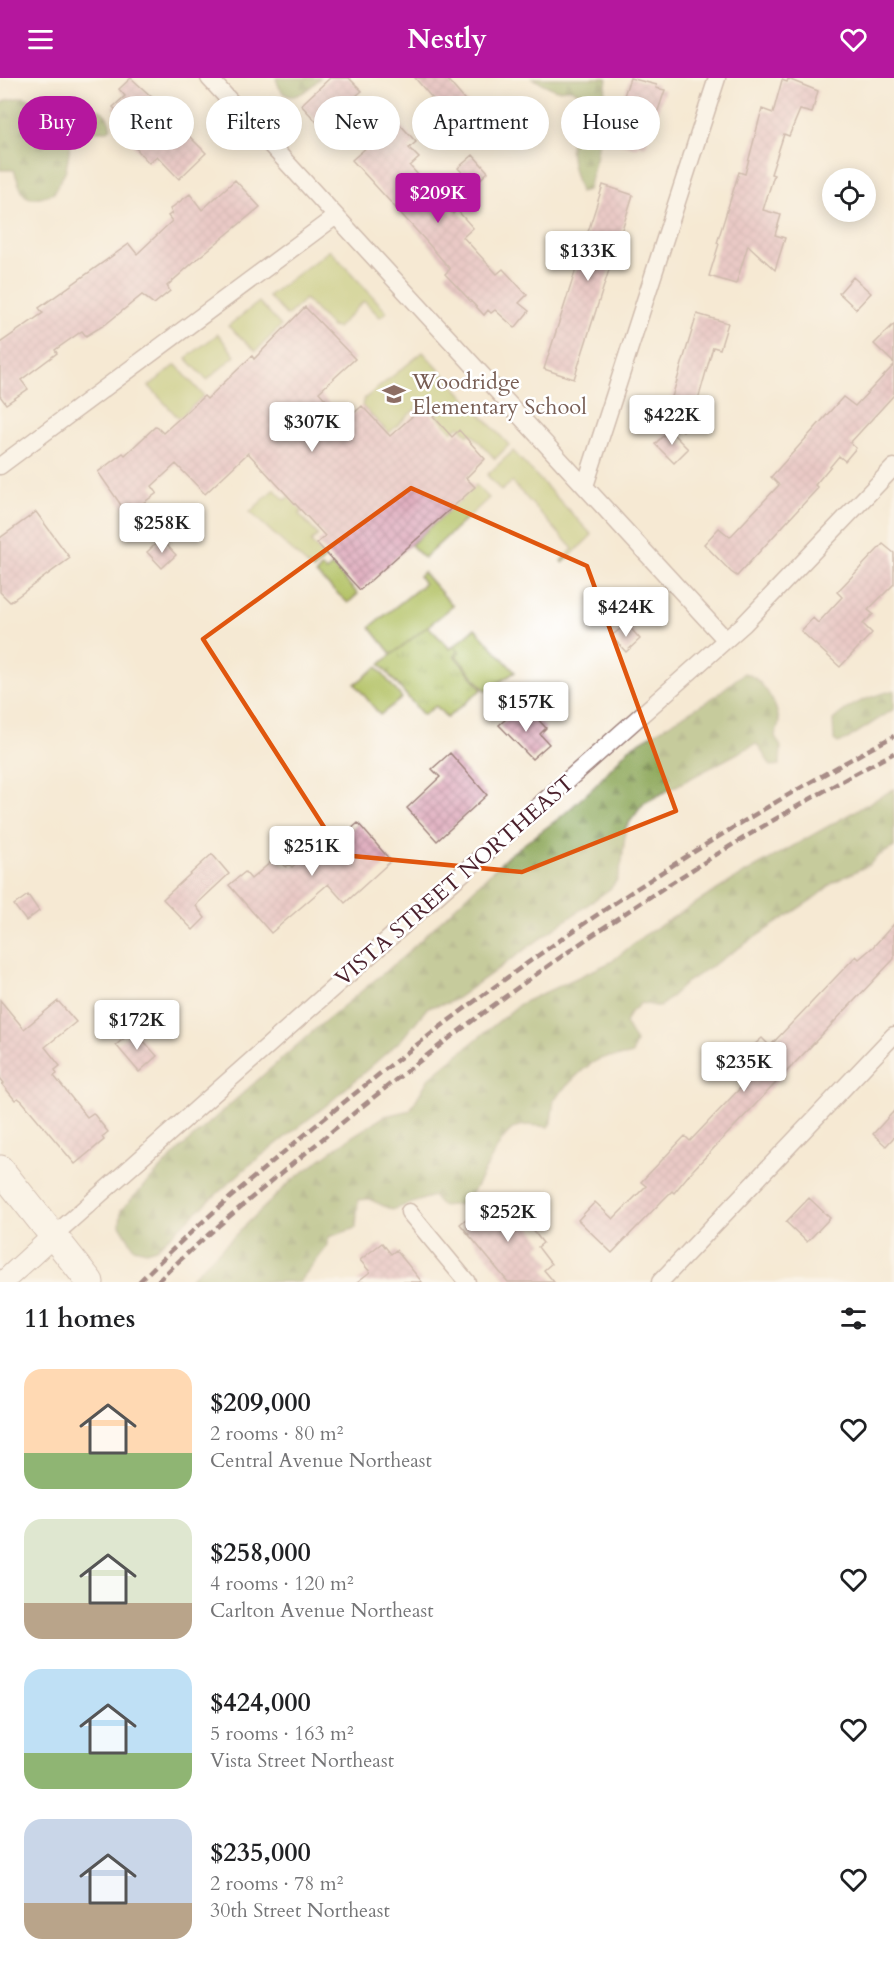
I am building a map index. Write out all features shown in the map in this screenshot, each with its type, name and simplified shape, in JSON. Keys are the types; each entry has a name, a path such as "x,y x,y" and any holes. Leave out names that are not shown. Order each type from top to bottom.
{"main road":[{"path":"0,1169 90,1282"}],"street":[{"path":"209,78 726,640"},
{"path":"585,486 717,78"},
{"path":"0,466 336,216"},
{"name":"VISTA STREET NORTHEAST","path":"3,1282 57,1242 726,640 894,467"},
{"path":"660,1282 894,1035"},
{"path":"409,1212 467,1282"}],"highlighted area":[{"path":"411,488 587,566 676,811 522,872 342,855 203,639"}],"green space":[{"path":"276,78 320,78 296,96 284,94"},
{"path":"531,78 607,78 605,96 579,96 579,93 571,89 556,90"},
{"path":"18,98 18,150 70,150 66,170 54,193 30,198 20,187 14,170 0,170 0,105 6,100"},
{"path":"97,109 107,117 109,129 97,131"},
{"path":"570,150 598,150 588,190 580,192"},
{"path":"330,250 387,312 380,317 364,301 337,328 332,327 305,299 287,316 268,296"},
{"path":"259,302 281,326 256,351 228,326"},
{"path":"218,334 235,356 207,380 186,358"},
{"path":"423,352 509,445 495,459 471,433 468,435 459,426 452,432 424,401 389,433 362,406 364,399"},
{"path":"176,365 204,396 185,413 195,436 149,386"},
{"path":"348,438 359,458 299,514 318,535 311,542 325,558 313,570 250,512 274,489 285,500"},
{"path":"513,451 592,535 563,563 561,561 573,549 512,482 501,491 487,475"},
{"path":"476,485 489,498 424,558 411,545"},
{"path":"332,566 358,594 348,603 316,574 322,567 326,571"},
{"path":"423,572 453,606 392,655 370,627 424,584 419,576"},
{"path":"428,626 450,649 454,646 459,652 455,656 482,689 447,718 436,706 423,715 380,664"},
{"path":"475,628 515,672 486,691 455,655 459,652 454,646"},
{"path":"377,667 402,698 380,715 355,684"},
{"path":"744,673 762,685 776,708 779,722 775,736 781,747 780,765 771,766 757,744 753,745 644,803 626,827 622,862 617,880 611,888 457,998 448,1003 428,1007 401,1040 328,1104 247,1167 156,1248 146,1251 134,1248 120,1225 121,1210 181,1148 313,1031 404,956 509,855 562,816 595,786 629,748 711,699"},
{"path":"894,690 894,709 846,740 838,743 834,740 833,720 840,714 862,701"},
{"path":"894,789 894,847 878,856 869,865 834,882 813,899 687,982 660,1007 641,1003 630,1013 625,1023 636,1042 632,1054 603,1058 583,1070 554,1099 551,1123 548,1127 523,1125 509,1132 464,1204 441,1206 433,1196 392,1210 369,1199 358,1200 356,1228 329,1237 326,1248 300,1282 187,1282 291,1181 351,1137 385,1116 410,1110 429,1078 520,1004 611,962 643,936 733,880"}],"building":[{"path":"131,78 151,96 125,96 119,89"},
{"path":"330,78 349,78 362,91 358,96 314,96 314,119 302,104"},
{"path":"415,78 446,78 461,96 430,96"},
{"path":"630,78 657,85 656,88 665,90 660,105 660,96 624,96"},
{"path":"788,79 818,91 812,113 800,110 789,136 784,134 771,174 774,175 763,210 781,215 775,235 785,238 775,270 748,245 736,284 709,276 739,172 745,174 762,109 773,113 782,80 787,82"},
{"path":"400,124 412,138 412,145 409,148 419,158 410,166 453,214 457,210 473,228 463,237 497,274 503,269 527,295 519,303 529,311 515,328 495,310 491,313 488,310 484,315 445,274 450,269 352,160 364,150 400,150"},
{"path":"194,141 206,153 179,179 157,156 149,163 137,150 194,150"},
{"path":"473,155 488,172 474,185 458,168"},
{"path":"235,180 260,207 167,286 170,291 154,304 142,295 106,324 86,336 82,331 55,350 57,353 21,380 28,389 6,404 0,396 0,343 43,313 39,308 129,244 137,254 172,221 168,216 172,213 170,209 190,194 202,210"},
{"path":"603,185 633,195 574,379 544,369"},
{"path":"853,277 871,293 856,309 839,293"},
{"path":"305,307 355,359 319,392 345,421 362,406 390,436 424,406 452,437 459,430 485,459 466,478 475,487 360,590 317,543 325,536 248,453 205,494 176,464 152,486 157,493 133,510 129,504 123,508 98,472 123,453 125,455 156,426 163,433 204,396 207,399 252,356 254,359"},
{"path":"697,314 728,323 720,349 713,347 694,414 697,417 683,431 660,409 672,397"},
{"path":"894,324 894,363 874,344"},
{"path":"894,365 894,395 850,443 856,448 845,461 839,456 815,485 818,488 737,576 731,572 704,544 719,528 730,537 779,485 771,477 843,397 855,406"},
{"path":"669,430 688,449 674,463 655,444"},
{"path":"36,512 70,558 10,602 0,592 0,538"},
{"path":"161,539 176,555 162,568 147,552"},
{"path":"883,544 894,553 894,584 868,610 873,614 863,624 872,633 840,667 801,631 813,618 818,623 842,597 837,592"},
{"path":"627,624 640,639 626,652 611,636"},
{"path":"518,709 528,720 534,715 546,728 540,734 549,744 532,759 499,725"},
{"path":"450,753 487,795 437,841 407,808 440,777 432,769"},
{"path":"358,823 391,861 345,903 328,884 271,933 229,885 245,872 251,879 277,857 286,867 289,864 292,867 326,836 334,844"},
{"path":"212,854 229,874 196,906 205,918 193,930 163,899"},
{"path":"28,895 39,911 26,921 14,905"},
{"path":"894,924 894,959 692,1171 674,1193 672,1191 612,1253 578,1220 595,1202 613,1219 646,1186 641,1182 685,1136 690,1141 747,1081 734,1067 754,1045 762,1038 770,1046 856,956 859,959"},
{"path":"0,1000 24,1029 58,1001 76,1022 45,1047 60,1066 55,1070 57,1074 54,1076 87,1117 93,1113 108,1132 102,1137 104,1140 75,1164 22,1101 18,1098 15,1100 2,1084 4,1083 0,1078"},
{"path":"134,1030 157,1056 139,1072 116,1045"},
{"path":"894,1111 894,1137 886,1146 873,1134"},
{"path":"495,1195 518,1223 524,1219 543,1243 538,1247 551,1264 544,1270 554,1282 508,1282 460,1224"},
{"path":"809,1198 830,1218 807,1242 786,1222"},
{"path":"382,1243 391,1254 396,1250 422,1282 357,1282 370,1272 360,1260"}],"railway":[{"path":"139,1282 211,1214 286,1150 469,1005 606,908 677,863 821,776 894,736"},
{"path":"157,1282 216,1228 320,1141 525,982 669,884 818,795 894,753"}],"place":[{"name":"Woodridge Elementary School","path":"394,394"}]}
